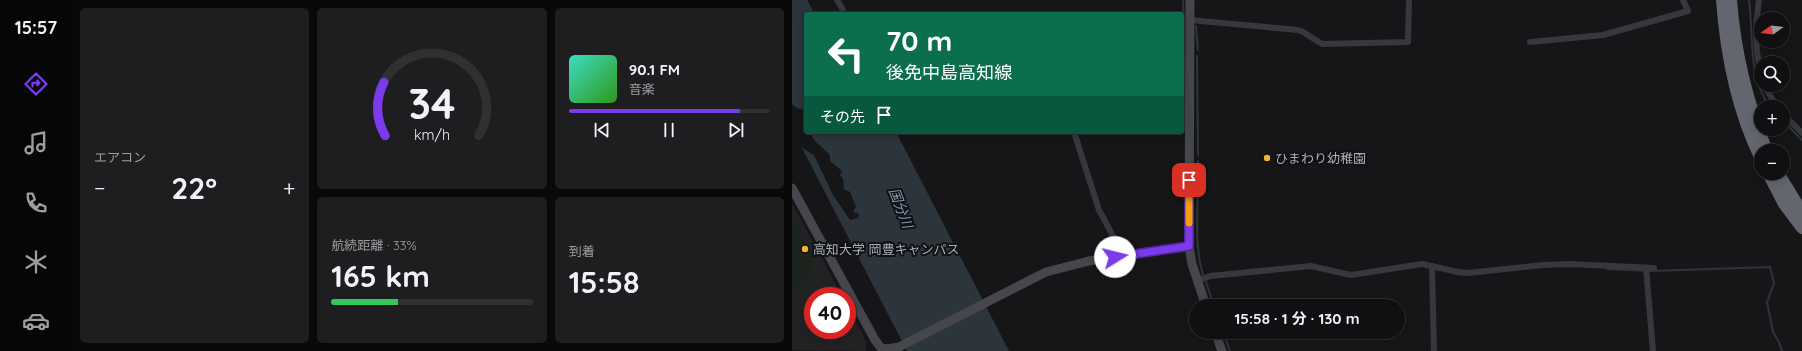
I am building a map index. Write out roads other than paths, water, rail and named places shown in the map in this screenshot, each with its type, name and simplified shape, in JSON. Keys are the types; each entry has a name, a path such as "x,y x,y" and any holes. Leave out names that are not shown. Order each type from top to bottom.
{"highway":[{"path":"1722,0 1728,51 1736,90 1754,144"},
{"path":"1731,0 1733,25 1741,70 1756,124 1764,144"},
{"path":"1772,180 1784,204 1802,228"},
{"path":"1782,180 1802,212"}],"street":[{"path":"837,0 843,10"},
{"path":"1190,0 1189,246 1192,264 1204,299"},
{"path":"1190,20 1298,30 1322,44 1408,42 1410,0"},
{"path":"1530,42 1603,35 1688,11 1683,0"},
{"path":"1757,56 1756,21 1759,0"},
{"path":"1790,121 1802,133"},
{"path":"1075,134 1099,210 1113,236 1115,257"},
{"path":"792,188 835,269 842,277 880,350 904,345 1046,272 1089,261 1189,246"},
{"path":"1198,281 1210,276 1311,266 1351,275 1422,264 1468,273 1543,265 1569,264 1654,268"},
{"path":"1432,266 1434,351"},
{"path":"1646,268 1653,351"},
{"path":"1218,339 1222,351"}],"water":[{"path":"792,0 807,0 814,12 804,12 804,110 797,108 792,104"},
{"name":"国分川","path":"811,134 897,134 1009,351 907,351 802,148 814,155 833,195 850,220 858,218 859,214 853,212 856,207 850,192 844,189 843,179 840,175 842,171 830,161 830,155 814,140"}],"waterway":[{"path":"1183,0 1184,12"},
{"path":"1749,0 1755,69 1758,82 1766,100"},
{"path":"1196,26 1198,50"},
{"path":"1197,56 1198,155"},
{"path":"1790,128 1802,140"},
{"path":"1198,161 1198,175"},
{"path":"1198,181 1197,241 1203,275"},
{"path":"1607,269 1651,271 1770,267 1774,283 1767,302 1773,332 1782,351"},
{"path":"1206,282 1212,299"},
{"path":"1226,339 1230,351"}],"place":[{"name":"ひまわり幼稚園","path":"1267,158"},
{"name":"高知大学 岡豊キャンパス","path":"805,249"}]}
